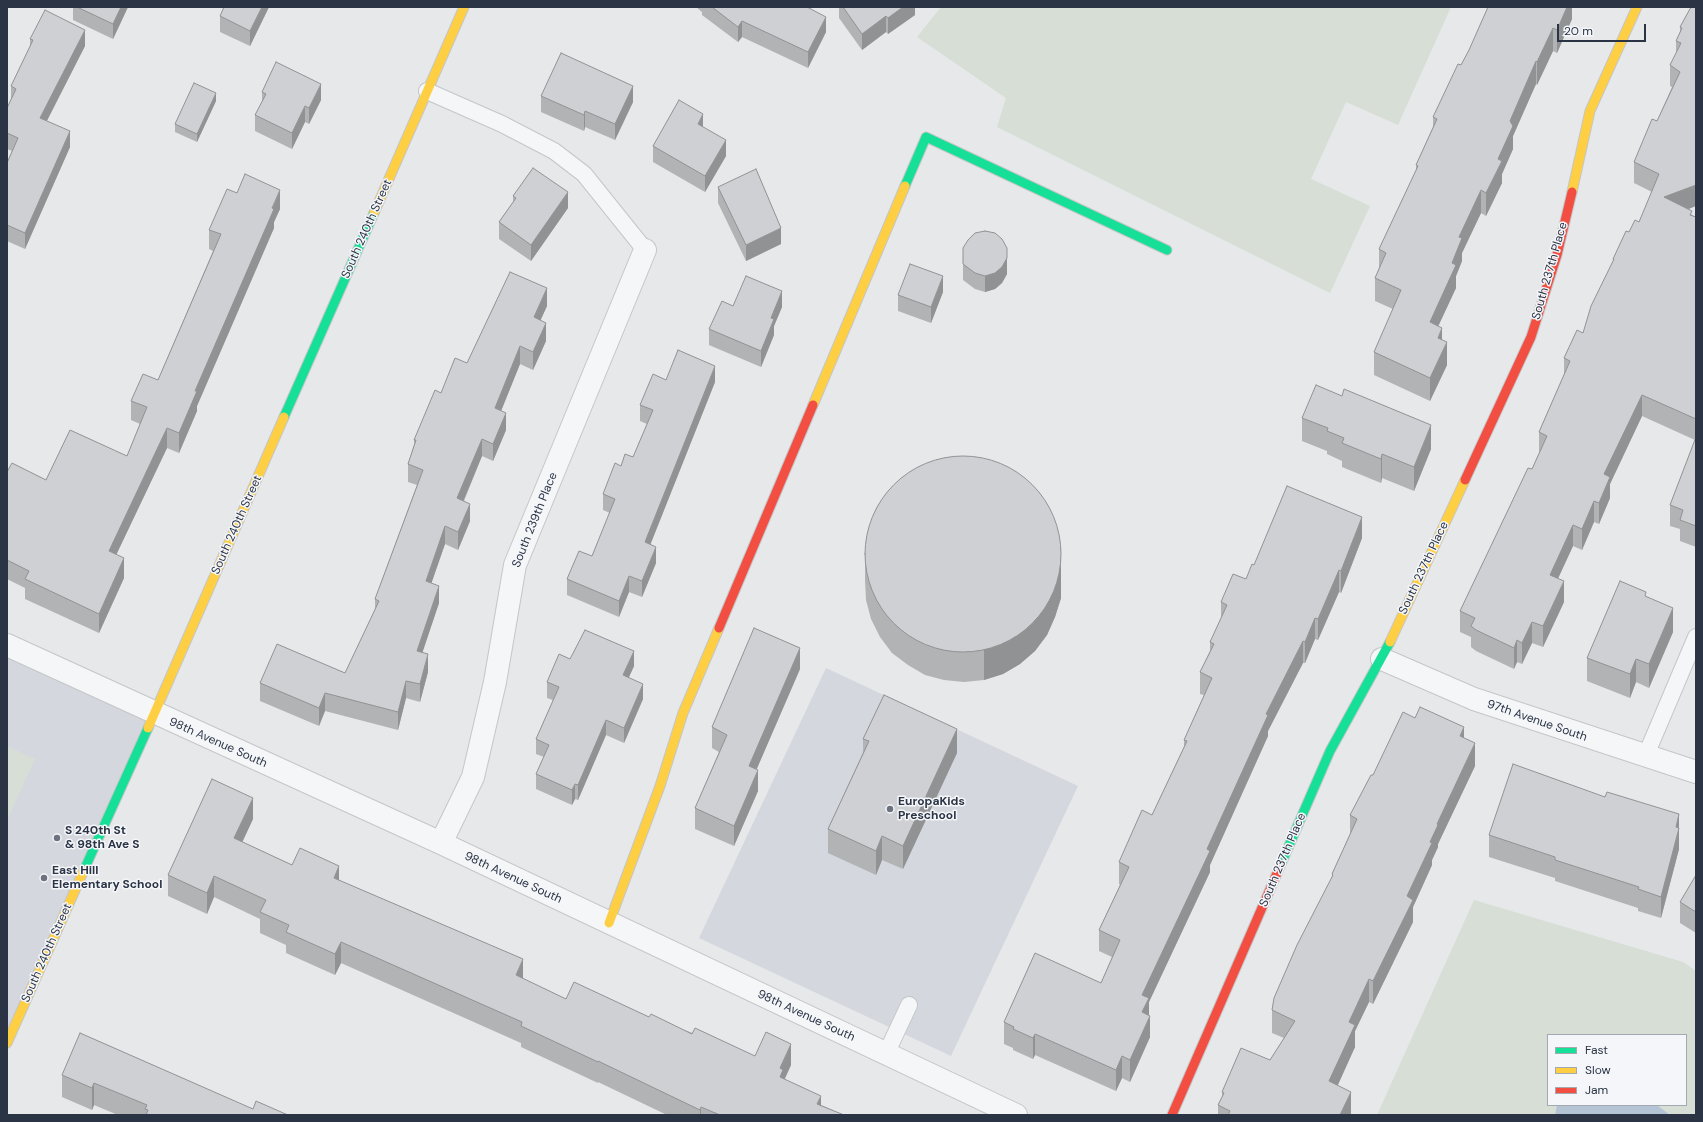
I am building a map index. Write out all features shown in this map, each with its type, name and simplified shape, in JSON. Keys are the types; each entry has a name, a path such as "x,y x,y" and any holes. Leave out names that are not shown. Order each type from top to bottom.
{"street":[{"name":"South 240th Street","path":"7,1043 154,714 464,7"},
{"name":"South 237th Place","path":"1172,1115 1330,751 1382,659 1531,337 1557,255 1590,111 1637,7"},
{"path":"609,923 660,786 683,712 926,137 1167,250"},
{"name":"South 239th Place","path":"441,844 473,777 495,682 515,566 645,250"},
{"name":"98th Avenue South","path":"7,645 154,714 441,844 1016,1115"},
{"name":"97th Avenue South","path":"1382,659 1474,699 1696,772"}],"lane":[{"path":"427,91 502,124 554,152 584,174 645,250"},
{"path":"1646,755 1696,637"},
{"path":"886,1054 909,1005"}],"shaded area":[{"path":"941,7 1451,7 1398,125 1346,102 1311,179 1370,206 1330,293 997,127 1006,98 917,37"},
{"name":"East Hill Elementary School","path":"7,645 154,714 7,1042"},
{"path":"826,668 1078,786 951,1056 699,938"},
{"path":"7,746 35,759 7,821"},
{"path":"1474,900 1683,962 1696,971 1696,1115 1670,1115 1658,1106 1687,1106 1687,1034 1547,1034 1547,1106 1557,1106 1555,1115 1377,1115"}],"water":[{"path":"1557,1106 1658,1106 1670,1115 1555,1115"}],"building":[{"path":"77,7 121,7 113,24"},
{"path":"224,7 262,7 250,31 220,16"},
{"path":"712,7 807,7 826,17 808,52 742,21 738,27"},
{"path":"843,7 903,7 888,18 886,16 862,34"},
{"path":"1488,7 1567,7 1557,30 1553,28 1537,62 1536,61 1510,121 1513,126 1498,159 1502,161 1486,193 1481,190 1459,237 1462,238 1452,263 1456,265 1430,322 1442,328 1438,338 1447,342 1430,378 1374,352 1401,290 1375,278 1386,253 1379,249 1418,166 1416,165 1437,119 1433,117 1458,64 1461,65 1469,50"},
{"path":"1691,7 1696,7 1696,185 1664,197 1692,211 1690,215 1696,217 1696,419 1642,395 1604,474 1610,477 1599,503 1594,501 1582,529 1573,525 1550,575 1564,581 1543,626 1532,622 1522,643 1517,640 1514,648 1476,630 1471,626 1475,618 1460,611 1528,468 1532,469 1547,436 1539,432 1570,361 1564,358 1577,330 1583,333 1591,306 1626,231 1629,232 1635,220 1639,222 1659,174 1634,162 1652,119 1657,121 1680,72 1670,65 1681,43 1676,41 1682,28 1680,27"},
{"path":"45,10 85,30 40,118 70,131 25,233 7,225 7,163 18,138 7,133 7,108 16,89 11,86 33,40 30,39"},
{"path":"561,53 633,86 615,124 585,111 584,115 541,96"},
{"path":"276,62 321,84 309,108 305,106 292,133 255,115 266,94 262,92"},
{"path":"194,83 216,93 197,134 175,124"},
{"path":"679,100 703,114 698,124 726,140 705,176 653,146"},
{"path":"533,168 568,192 531,245 499,222 516,198 513,196"},
{"path":"756,169 781,228 746,245 718,187"},
{"path":"245,174 280,190 272,208 274,209 195,391 197,391 179,433 167,428 109,551 124,558 99,614 25,579 29,571 7,560 7,472 12,463 46,480 70,430 127,456 147,407 131,401 143,374 158,380 221,234 209,230 227,189 237,193"},
{"path":"985,231 995,233 1002,239 1007,248 1007,258 1002,267 995,273 985,276 975,273 963,264 963,248 975,233"},
{"path":"910,264 943,276 931,307 898,295"},
{"path":"510,272 547,288 534,317 546,323 533,352 520,346 495,408 506,413 493,444 482,439 457,498 470,504 458,532 445,526 426,581 439,586 417,651 428,654 420,684 406,681 398,712 325,693 319,708 260,683 277,644 345,673 379,601 375,599 423,470 408,464 416,440 414,440 435,390 441,393 455,358 467,363"},
{"path":"746,276 782,291 771,318 774,319 761,351 709,329 722,301 733,306"},
{"path":"678,350 715,366 645,542 656,547 642,581 629,576 619,601 567,579 579,551 592,556 615,499 603,494 615,463 621,466 625,454 633,457 653,410 640,405 653,374 666,380"},
{"path":"1316,385 1342,396 1344,389 1431,425 1414,467 1382,454 1381,459 1342,443 1344,438 1327,431 1328,428 1302,418"},
{"path":"1696,437 1696,526 1680,520 1683,510 1670,505"},
{"path":"953,456 973,456 1001,463 1025,478 1039,492 1054,516 1061,544 1061,564 1054,592 1039,616 1025,630 1001,645 973,652 953,652 925,645 901,630 887,616 872,592 865,564 865,544 872,516 887,492 901,478 925,463"},
{"path":"1287,486 1362,517 1341,571 1339,570 1318,619 1315,618 1305,642 1303,641 1266,714 1268,715 1207,849 1210,851 1142,995 1149,998 1142,1012 1150,1016 1130,1060 1122,1056 1116,1070 1035,1034 1033,1038 1013,1029 1014,1027 1004,1022 1035,953 1101,983 1120,940 1099,930 1129,867 1119,862 1142,810 1152,815 1187,741 1184,740 1212,678 1200,672 1214,644 1210,642 1227,605 1221,602 1233,574 1246,579 1252,564 1254,565"},
{"path":"1620,581 1646,592 1645,596 1673,608 1649,664 1636,659 1630,674 1587,658"},
{"path":"754,628 800,648 749,766 758,770 734,826 695,808 727,735 712,727"},
{"path":"585,630 634,651 623,675 643,684 624,728 606,720 578,785 575,784 572,790 536,774 549,745 536,739 559,687 547,682 559,654 570,659"},
{"name":"EuropaKids Preschool","path":"884,695 957,729 903,846 882,836 876,851 828,829 869,741 863,739"},
{"path":"1420,707 1464,727 1460,736 1475,743 1437,824 1438,825 1430,842 1432,843 1407,896 1413,900 1373,981 1369,979 1349,1022 1355,1025 1329,1081 1351,1092 1340,1115 1228,1115 1230,1111 1218,1105 1241,1048 1270,1060 1295,1021 1272,1010 1274,998 1297,945 1333,875 1332,874 1357,819 1350,815 1371,775 1373,775 1403,712 1415,718"},
{"path":"1513,764 1605,797 1607,792 1679,814 1676,827 1679,828 1661,897 1638,889 1639,887 1555,860 1555,857 1489,835"},
{"path":"212,779 253,798 234,838 292,865 300,848 339,866 334,878 523,959 516,975 566,999 574,982 649,1017 651,1014 692,1034 695,1028 755,1056 766,1032 791,1044 780,1068 783,1070 780,1077 821,1096 817,1104 844,1115 720,1115 701,1107 700,1110 521,1026 522,1022 341,942 335,954 286,932 289,925 260,912 266,900 214,876 207,893 168,875"},
{"path":"1696,875 1696,912 1680,902"},
{"path":"80,1033 253,1109 256,1101 288,1115 146,1115 148,1110 145,1109 147,1105 94,1083 92,1088 62,1075"}],"traffic: fast":[{"path":"905,186 926,137 1167,250"},
{"path":"284,417 374,213"},
{"path":"1281,864 1330,751 1390,642"},
{"path":"84,870 148,728"}],"traffic: slow":[{"path":"374,213 464,7"},
{"path":"1572,192 1590,111 1637,7"},
{"path":"813,405 905,186"},
{"path":"148,728 284,417"},
{"path":"1390,642 1465,480"},
{"path":"609,923 660,786 683,713 719,628"},
{"path":"7,1043 84,870"}],"traffic: jam":[{"path":"1465,480 1531,337 1557,255 1572,192"},
{"path":"719,628 813,405"},
{"path":"1172,1115 1281,864"}],"place":[{"name":"EuropaKids Preschool","path":"890,809"},
{"name":"S 240th St & 98th Ave S","path":"57,838"},
{"name":"East Hill Elementary School","path":"44,878"}]}
